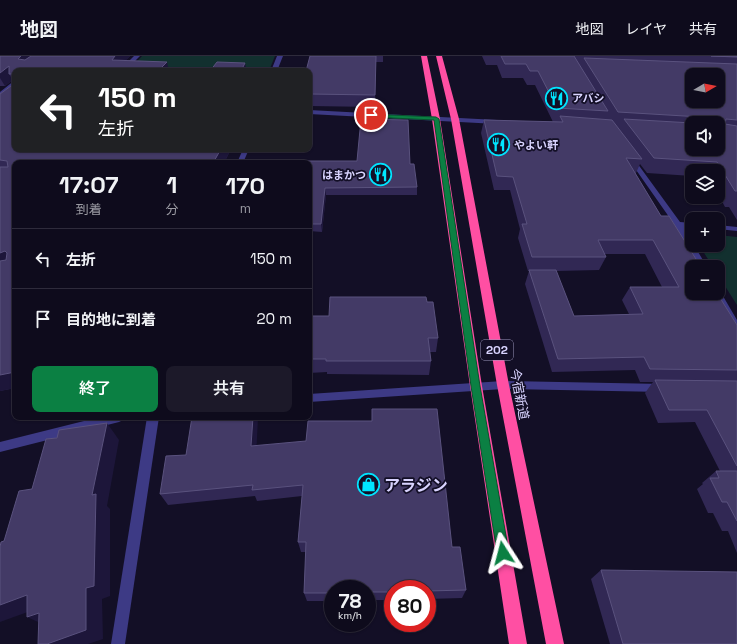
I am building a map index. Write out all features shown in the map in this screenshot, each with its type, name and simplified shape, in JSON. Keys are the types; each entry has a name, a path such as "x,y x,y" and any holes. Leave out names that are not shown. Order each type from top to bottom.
{"highway":[{"name":"202","path":"424,56 436,119 476,386 518,644"},
{"name":"今宿新道","path":"439,56 455,120 503,385 555,644"}],"street":[{"path":"125,68 137,56"},
{"path":"275,68 280,56"},
{"path":"0,96 12,85"},
{"path":"0,96 8,98"},
{"path":"312,112 502,123"},
{"path":"625,149 678,224 699,260"},
{"path":"678,224 685,224"},
{"path":"725,228 737,229"},
{"path":"721,300 737,328"},
{"path":"312,398 503,385 674,388"},
{"path":"0,448 107,420"},
{"path":"118,644 153,420"}],"green space":[{"path":"142,56 275,56 270,68 131,68"},
{"path":"725,236 737,237 737,305 725,286 725,260 709,260 703,252 725,252"}],"building":[{"path":"0,56 21,56 18,59 25,60 31,56 115,56 112,60 167,62 161,68 12,68 12,74 9,74 9,66 0,73"},
{"path":"310,56 376,56 375,95 312,94 312,68 307,68"},
{"path":"501,56 574,56 608,111 557,108 538,71 530,71 526,64 505,64"},
{"path":"711,56 737,56 737,57"},
{"path":"584,58 737,64 737,120 726,119 725,124 725,116 685,116 618,112"},
{"path":"217,62 245,63 242,68 212,68"},
{"path":"12,85 12,152 219,152 215,160 12,160 12,373 0,375 0,261 6,260 7,253 5,251 0,253 0,167 8,167 7,161 0,160 0,94"},
{"path":"560,116 612,120 642,159 626,158 661,216 669,216 685,242 685,252 692,252 697,260 685,260 685,300 721,300 737,325 737,370 650,369 644,357 558,359 529,270 556,270 574,316 643,314 630,287 679,287 653,240 598,240 606,257 532,257 522,224 527,224 513,177 497,176 484,120 563,122"},
{"path":"361,119 408,120 410,164 414,164 417,187 325,188 321,224 312,224 312,161 357,161"},
{"path":"624,119 685,123 685,156 725,156 725,124 737,126 737,191 735,191 725,175 725,164 718,164 717,162 654,158"},
{"path":"330,297 426,297 427,302 433,302 438,338 428,338 431,361 326,361 326,359 312,359 312,316 329,316"},
{"path":"655,380 737,381 737,466 707,410 669,410"},
{"path":"372,409 437,409 452,547 460,547 466,590 436,591 436,580 384,580 384,592 376,592 376,580 324,580 324,593 304,593 306,542 298,542 303,485 252,490 253,485 160,494 166,456 186,455 192,420 253,420 251,446 306,441 308,421 372,421"},
{"path":"107,423 92,495 96,494 94,586 86,588 86,630 47,644 38,644 39,613 27,617 27,595 0,605 1,542 4,541 19,491 32,489 46,439 57,438 59,430"},
{"path":"716,471 737,471 737,521 727,502 722,502 710,478 719,478"},
{"path":"601,570 737,572 737,644 623,644"}],"place":[{"name":"アバシ","path":"557,98"},
{"name":"やよい軒","path":"499,145"},
{"name":"はまかつ","path":"381,175"},
{"name":"アラジン","path":"368,485"}],"route":[{"path":"371,115 436,119 476,386 503,553"}]}
